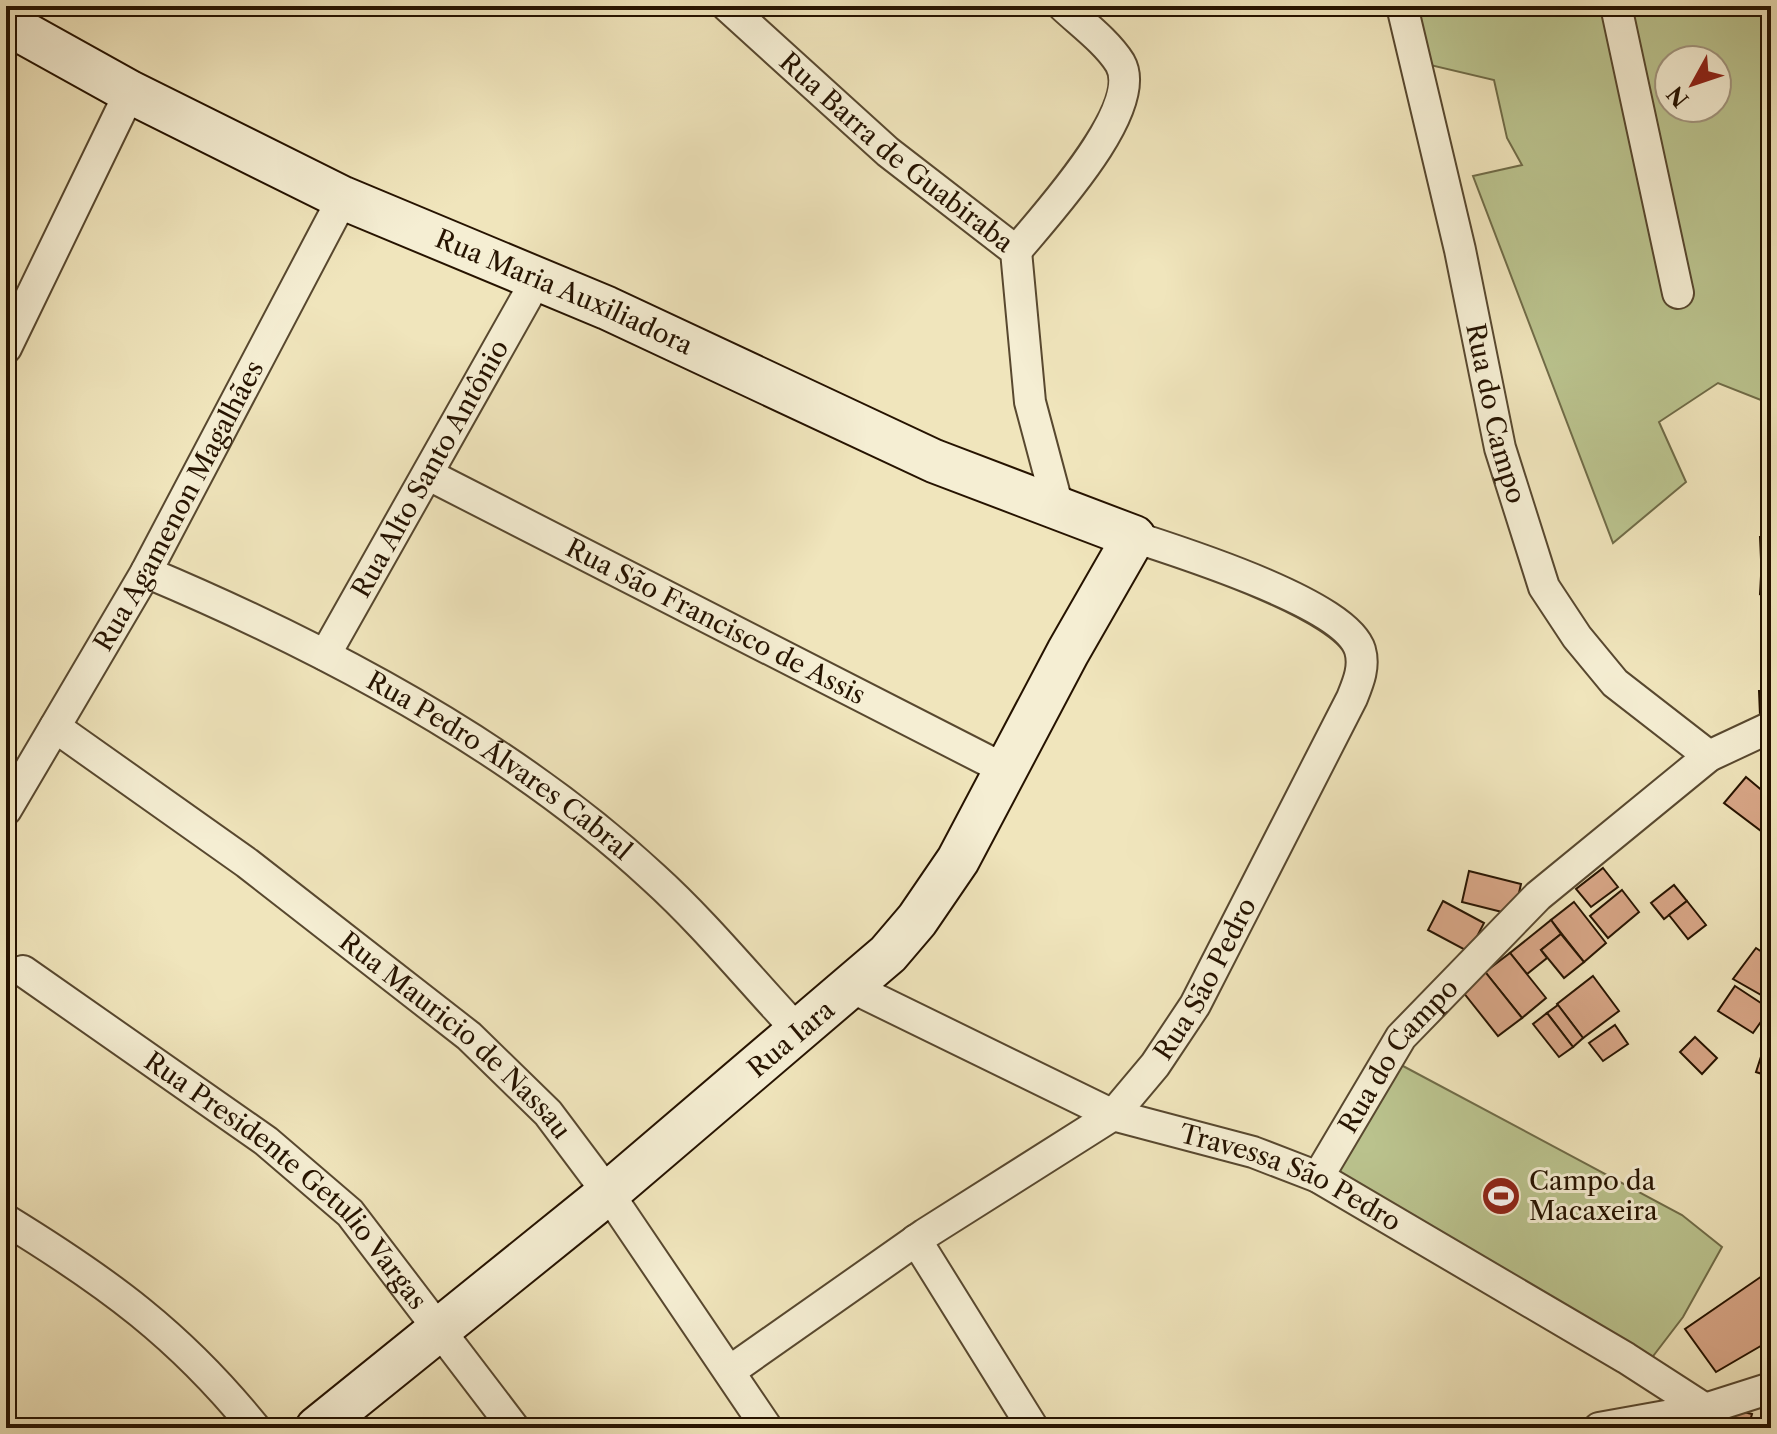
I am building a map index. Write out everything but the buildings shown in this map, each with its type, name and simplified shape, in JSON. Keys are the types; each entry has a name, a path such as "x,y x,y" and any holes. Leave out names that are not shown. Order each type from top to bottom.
{"street":[{"name":"Rua Barra de Guabiraba","path":"727,6 888,152 1016,251 1030,402 1058,507"},
{"path":"1016,251 1079,173 1125,94 1121,65 1105,45 1063,6"},
{"name":"Rua do Campo","path":"1402,6 1460,250 1479,360 1500,448 1544,587 1577,637 1615,683 1709,756"},
{"path":"1616,6 1678,293"},
{"name":"Rua Maria Auxiliadora","path":"6,23 130,92 343,198 607,308 934,461 1134,537"},
{"path":"6,348 130,92"},
{"name":"Rua Agamenon Magalhães","path":"6,810 146,572 343,198"},
{"name":"Rua Alto Santo Antônio","path":"325,655 536,281"},
{"name":"Rua São Francisco de Assis","path":"429,475 1004,769"},
{"name":"Rua Iara","path":"317,1428 608,1193 853,988 917,920 958,860 1004,769 1134,537"},
{"name":"Rua São Pedro","path":"730,1371 916,1240 1113,1115 1155,1065 1195,1005 1352,698 1362,669 1360,649 1342,624 1206,562 1134,537"},
{"name":"Rua Pedro Álvares Cabral","path":"146,572 325,655 442,721 578,814 654,878 799,1032"},
{"name":"Rua Mauricio de Nassau","path":"55,727 247,863 469,1036 548,1113 608,1193 767,1428"},
{"name":"Rua do Campo","path":"1318,1177 1384,1063 1426,1009 1538,896 1709,756 1771,727"},
{"name":"Rua Presidente Getulio Vargas","path":"23,971 253,1132 350,1213 514,1428"},
{"name":"Travessa São Pedro","path":"853,988 1113,1115 1253,1152 1318,1177 1626,1358 1705,1409"},
{"path":"6,1220 91,1272 139,1308 180,1344 255,1428"},
{"path":"916,1240 1033,1428"},
{"path":"1599,1428 1705,1409 1771,1388"}],"green space":[{"path":"1408,6 1771,6 1771,404 1718,383 1659,422 1686,482 1613,543 1473,176 1522,165 1507,138 1494,80 1430,65"},
{"name":"Campo da Macaxeira","path":"1388,1058 1682,1215 1722,1247 1683,1317 1644,1368 1323,1177"}],"place":[{"name":"Campo da Macaxeira","path":"1501,1196"}]}
